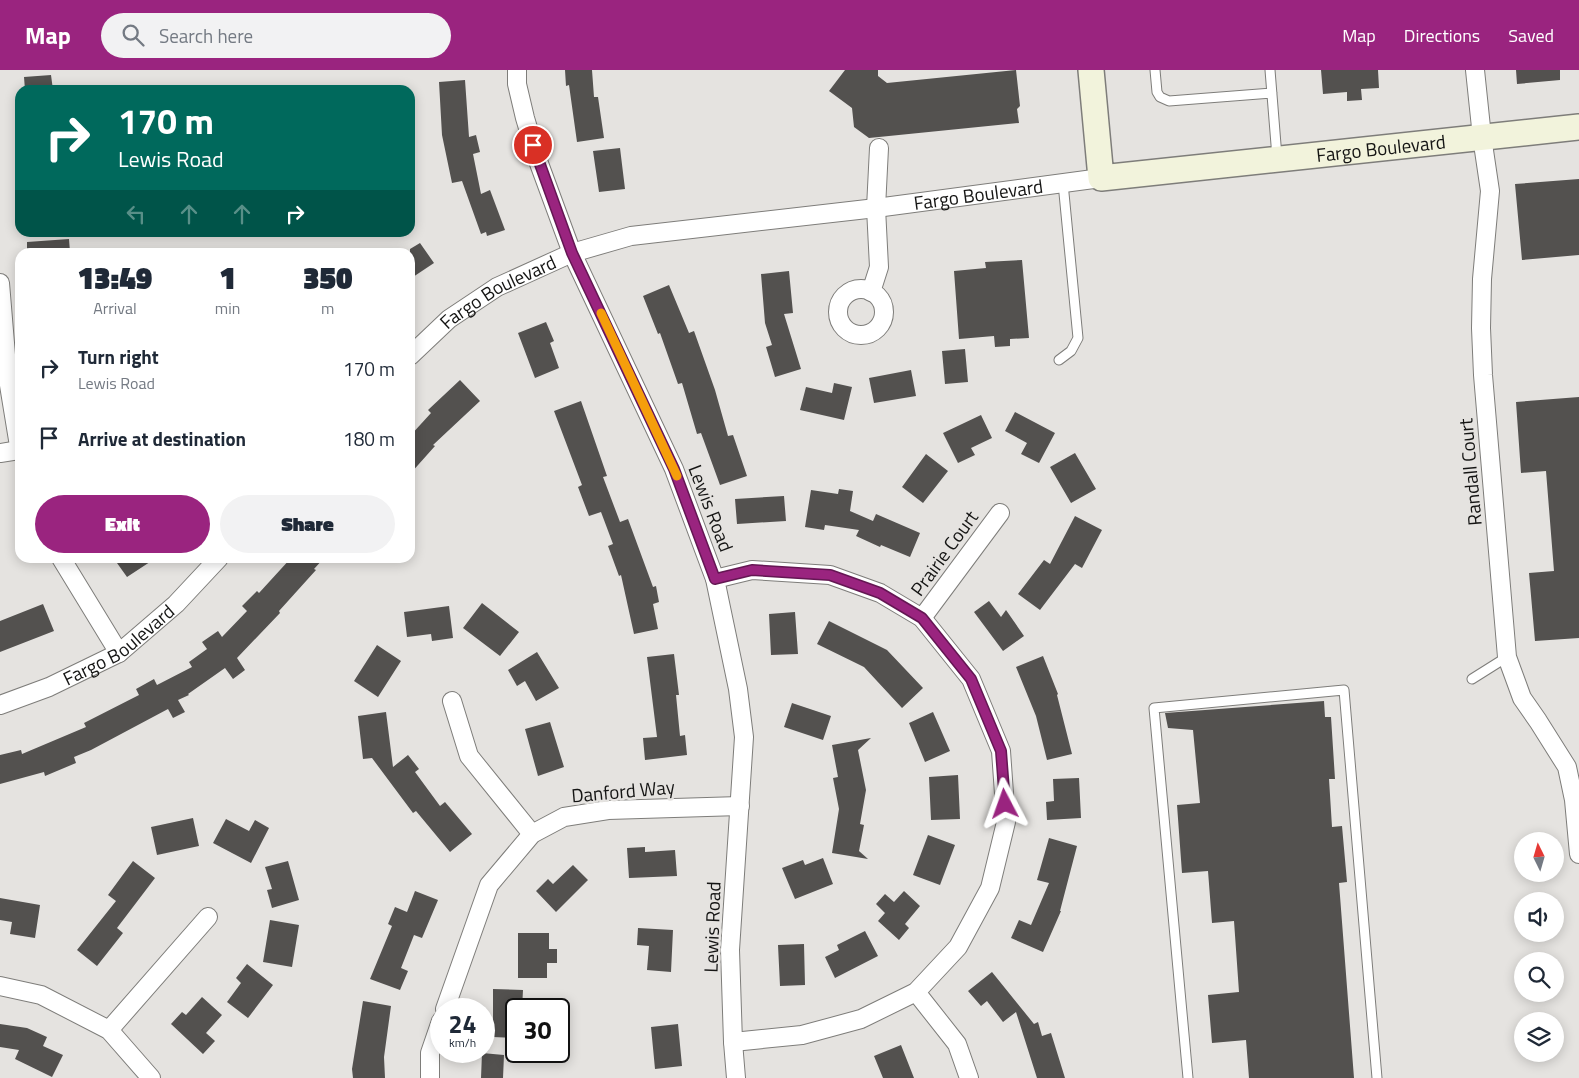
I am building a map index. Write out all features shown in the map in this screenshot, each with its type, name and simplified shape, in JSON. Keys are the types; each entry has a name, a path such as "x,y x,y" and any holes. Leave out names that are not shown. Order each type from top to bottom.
{"main road":[{"path":"1092,70 1101,178"},
{"name":"Fargo Boulevard","path":"1101,178 1579,128"}],"street":[{"name":"Lewis Road","path":"517,70 517,84 537,158 572,253 674,469 715,579 738,690 744,737 730,950 736,1078"},
{"name":"Randall Court","path":"1475,70 1490,191 1482,279 1481,328 1483,376 1507,658 1522,698 1566,767 1574,800 1579,854"},
{"path":"871,292 879,267 876,208 878,148"},
{"name":"Fargo Boulevard","path":"415,351 450,319 498,288 572,253 631,236 876,208 1101,178"},
{"path":"0,283 8,380 15,421"},
{"path":"0,454 15,452"},
{"name":"Prairie Court","path":"922,618 1000,513"},
{"path":"64,563 119,653"},
{"name":"Fargo Boulevard","path":"0,705 49,687 119,653 176,604 214,563"},
{"path":"715,579 752,570 830,575 880,593 922,618 971,679 1001,751 1006,822 990,888 958,947 916,992 861,1019 844,1024 802,1035 733,1042"},
{"path":"452,701 469,756 532,834"},
{"name":"Danford Way","path":"449,998 489,885 532,834 564,817 608,810 740,806"},
{"path":"109,1030 208,917"},
{"path":"0,986 41,995 109,1030 152,1078"},
{"path":"916,992 957,1044 969,1078"},
{"path":"430,1063 430,1078"}],"lane":[{"path":"1155,70 1157,92 1160,98 1169,101 1272,93"},
{"path":"1270,70 1278,159"},
{"path":"1059,360 1071,351 1078,338 1063,183"},
{"path":"1472,679 1507,658"},
{"path":"1188,1078 1154,708 1344,690 1377,1078"}],"building":[{"path":"565,70 592,70 594,97 598,97 604,138 577,142 569,85 566,86"},
{"path":"845,70 878,70 878,76 887,83 1016,70 1020,106 1017,109 1019,123 869,138 854,127 852,108 829,91"},
{"path":"1321,70 1378,70 1379,88 1361,89 1362,100 1347,101 1347,92 1323,94"},
{"path":"1516,70 1560,70 1560,80 1517,84"},
{"path":"51,75 52,85 25,85 24,77"},
{"path":"465,80 469,137 476,135 480,152 473,154 481,194 490,190 505,230 487,236 486,232 481,234 462,181 452,183 442,135 439,82"},
{"path":"620,148 625,189 599,192 593,151"},
{"path":"1579,179 1579,255 1522,260 1515,184"},
{"path":"69,239 70,248 27,248 27,242"},
{"path":"420,243 434,263 415,276 415,248 412,248"},
{"path":"1022,260 1029,338 1010,339 1010,346 995,347 994,336 959,339 954,271 986,268 985,262"},
{"path":"789,271 793,313 784,314 801,369 775,377 766,347 772,345 765,323 761,274"},
{"path":"669,285 689,333 694,331 715,390 728,436 733,435 747,476 720,485 701,433 697,434 682,383 678,384 660,333 658,334 643,296"},
{"path":"546,322 554,341 550,343 559,368 535,378 518,333"},
{"path":"965,349 968,382 945,384 942,351"},
{"path":"911,370 916,396 874,403 869,378"},
{"path":"460,380 480,401 433,445 435,446 415,468 415,431 431,413 428,410"},
{"path":"834,383 852,387 844,420 800,410 806,387 832,393"},
{"path":"1579,397 1579,638 1535,641 1529,573 1554,571 1546,471 1521,473 1516,402"},
{"path":"581,401 607,476 603,477 620,522 628,519 653,587 656,586 659,602 653,604 658,629 634,634 621,575 619,576 608,546 613,544 601,512 589,516 578,487 582,485 554,411"},
{"path":"1015,412 1055,433 1039,463 1021,454 1027,443 1005,431"},
{"path":"981,415 992,438 971,448 975,455 958,463 943,433"},
{"path":"1075,453 1096,489 1071,503 1050,467"},
{"path":"926,454 948,471 923,503 902,487"},
{"path":"839,489 853,491 850,511 873,521 876,514 920,533 910,557 881,545 880,547 856,536 859,530 825,525 824,530 805,527 811,490 838,494"},
{"path":"784,496 786,521 737,524 735,499"},
{"path":"1075,516 1102,530 1082,568 1075,564 1040,610 1018,594 1044,560 1050,564"},
{"path":"117,563 148,563 127,577"},
{"path":"286,563 319,563 314,569 316,570 279,611 280,613 237,658 245,670 233,679 225,668 189,695 178,700 185,712 173,718 168,709 74,757 76,763 45,776 44,772 0,784 0,755 21,750 22,754 86,727 84,723 139,695 136,689 154,679 157,685 192,667 189,662 207,649 202,642 218,631 222,637 247,611 242,606 257,591 259,593"},
{"path":"989,601 1001,617 1006,610 1024,636 1003,651 974,612"},
{"path":"482,603 519,632 500,656 463,628"},
{"path":"43,604 54,631 0,652 0,621"},
{"path":"449,606 453,638 432,641 431,634 407,637 404,612"},
{"path":"795,612 798,654 771,655 769,614"},
{"path":"829,621 887,650 923,688 902,708 864,667 817,644"},
{"path":"377,645 401,661 378,697 354,681"},
{"path":"537,652 559,688 536,701 525,681 517,686 508,670"},
{"path":"674,654 679,695 676,695 680,736 685,735 687,755 645,760 643,738 657,737 647,657"},
{"path":"1043,656 1058,694 1072,754 1047,760 1036,716 1016,667"},
{"path":"1324,701 1325,717 1331,717 1335,779 1329,779 1332,827 1342,826 1347,882 1339,883 1354,1078 1249,1078 1246,1040 1212,1043 1208,995 1239,992 1234,921 1212,923 1208,871 1182,873 1177,805 1200,803 1193,730 1168,728 1165,713"},
{"path":"792,703 831,716 823,740 784,727"},
{"path":"386,712 393,767 408,755 419,769 415,772 440,806 445,802 472,834 450,852 416,811 413,813 372,758 363,759 358,716"},
{"path":"933,712 950,751 925,762 909,723"},
{"path":"550,722 564,767 538,776 525,729"},
{"path":"871,738 858,750 866,790 860,824 864,825 859,851 868,859 832,853 839,809 833,778 838,777 832,745"},
{"path":"958,775 960,819 931,820 929,777"},
{"path":"1079,778 1081,818 1047,820 1046,802 1054,801 1053,779"},
{"path":"193,818 199,846 157,855 151,827"},
{"path":"226,819 249,831 255,820 269,828 251,863 213,843"},
{"path":"928,835 955,845 940,885 913,875"},
{"path":"1049,838 1077,846 1061,911 1043,952 1011,938 1019,920 1031,925 1049,883 1037,880"},
{"path":"645,847 645,852 675,850 677,876 629,878 627,848"},
{"path":"823,858 833,884 795,899 782,868 803,860 805,865"},
{"path":"133,861 155,878 117,928 123,933 97,966 77,950 116,901 108,895"},
{"path":"288,861 299,900 272,908 267,890 272,889 265,867"},
{"path":"573,865 588,880 556,912 536,891 548,879 553,884"},
{"path":"415,891 438,900 422,938 414,935 401,968 408,971 400,990 370,979 392,926 388,924 395,907 407,912"},
{"path":"904,891 920,906 905,924 909,928 899,940 878,921 885,913 876,904 885,894 894,902"},
{"path":"0,898 40,905 35,938 10,934 12,922 0,920"},
{"path":"270,920 299,925 292,967 263,962"},
{"path":"638,928 673,930 671,972 647,970 649,946 637,945"},
{"path":"865,931 878,956 835,978 825,957 839,950 837,945"},
{"path":"518,933 549,933 549,949 557,949 557,963 547,963 547,978 518,978"},
{"path":"804,944 805,985 780,986 778,945"},
{"path":"247,964 273,985 248,1018 227,1002 241,983 236,978"},
{"path":"992,972 1034,1024 1038,1022 1042,1036 1051,1033 1065,1078 1037,1078 1016,1012 1003,1022 987,1001 981,1006 968,991"},
{"path":"493,989 523,990 523,998 505,998 505,1038 495,1037 495,998 493,998"},
{"path":"202,997 222,1015 206,1033 215,1041 203,1054 171,1024 182,1012 186,1015"},
{"path":"363,1001 391,1006 384,1057 385,1078 353,1078 352,1069"},
{"path":"0,1024 27,1028 47,1037 43,1046 63,1055 52,1077 15,1059 19,1050 0,1047"},
{"path":"678,1024 682,1066 655,1069 651,1027"},
{"path":"901,1045 914,1078 883,1078 874,1056"},
{"path":"495,1054 504,1055 503,1078 481,1078 482,1063 495,1063"}],"slow traffic":[{"path":"601,313 677,476"}],"route":[{"path":"533,145 572,253 674,469 715,579 752,570 830,575 880,593 922,618 971,679 1001,751 1005,804"}]}
